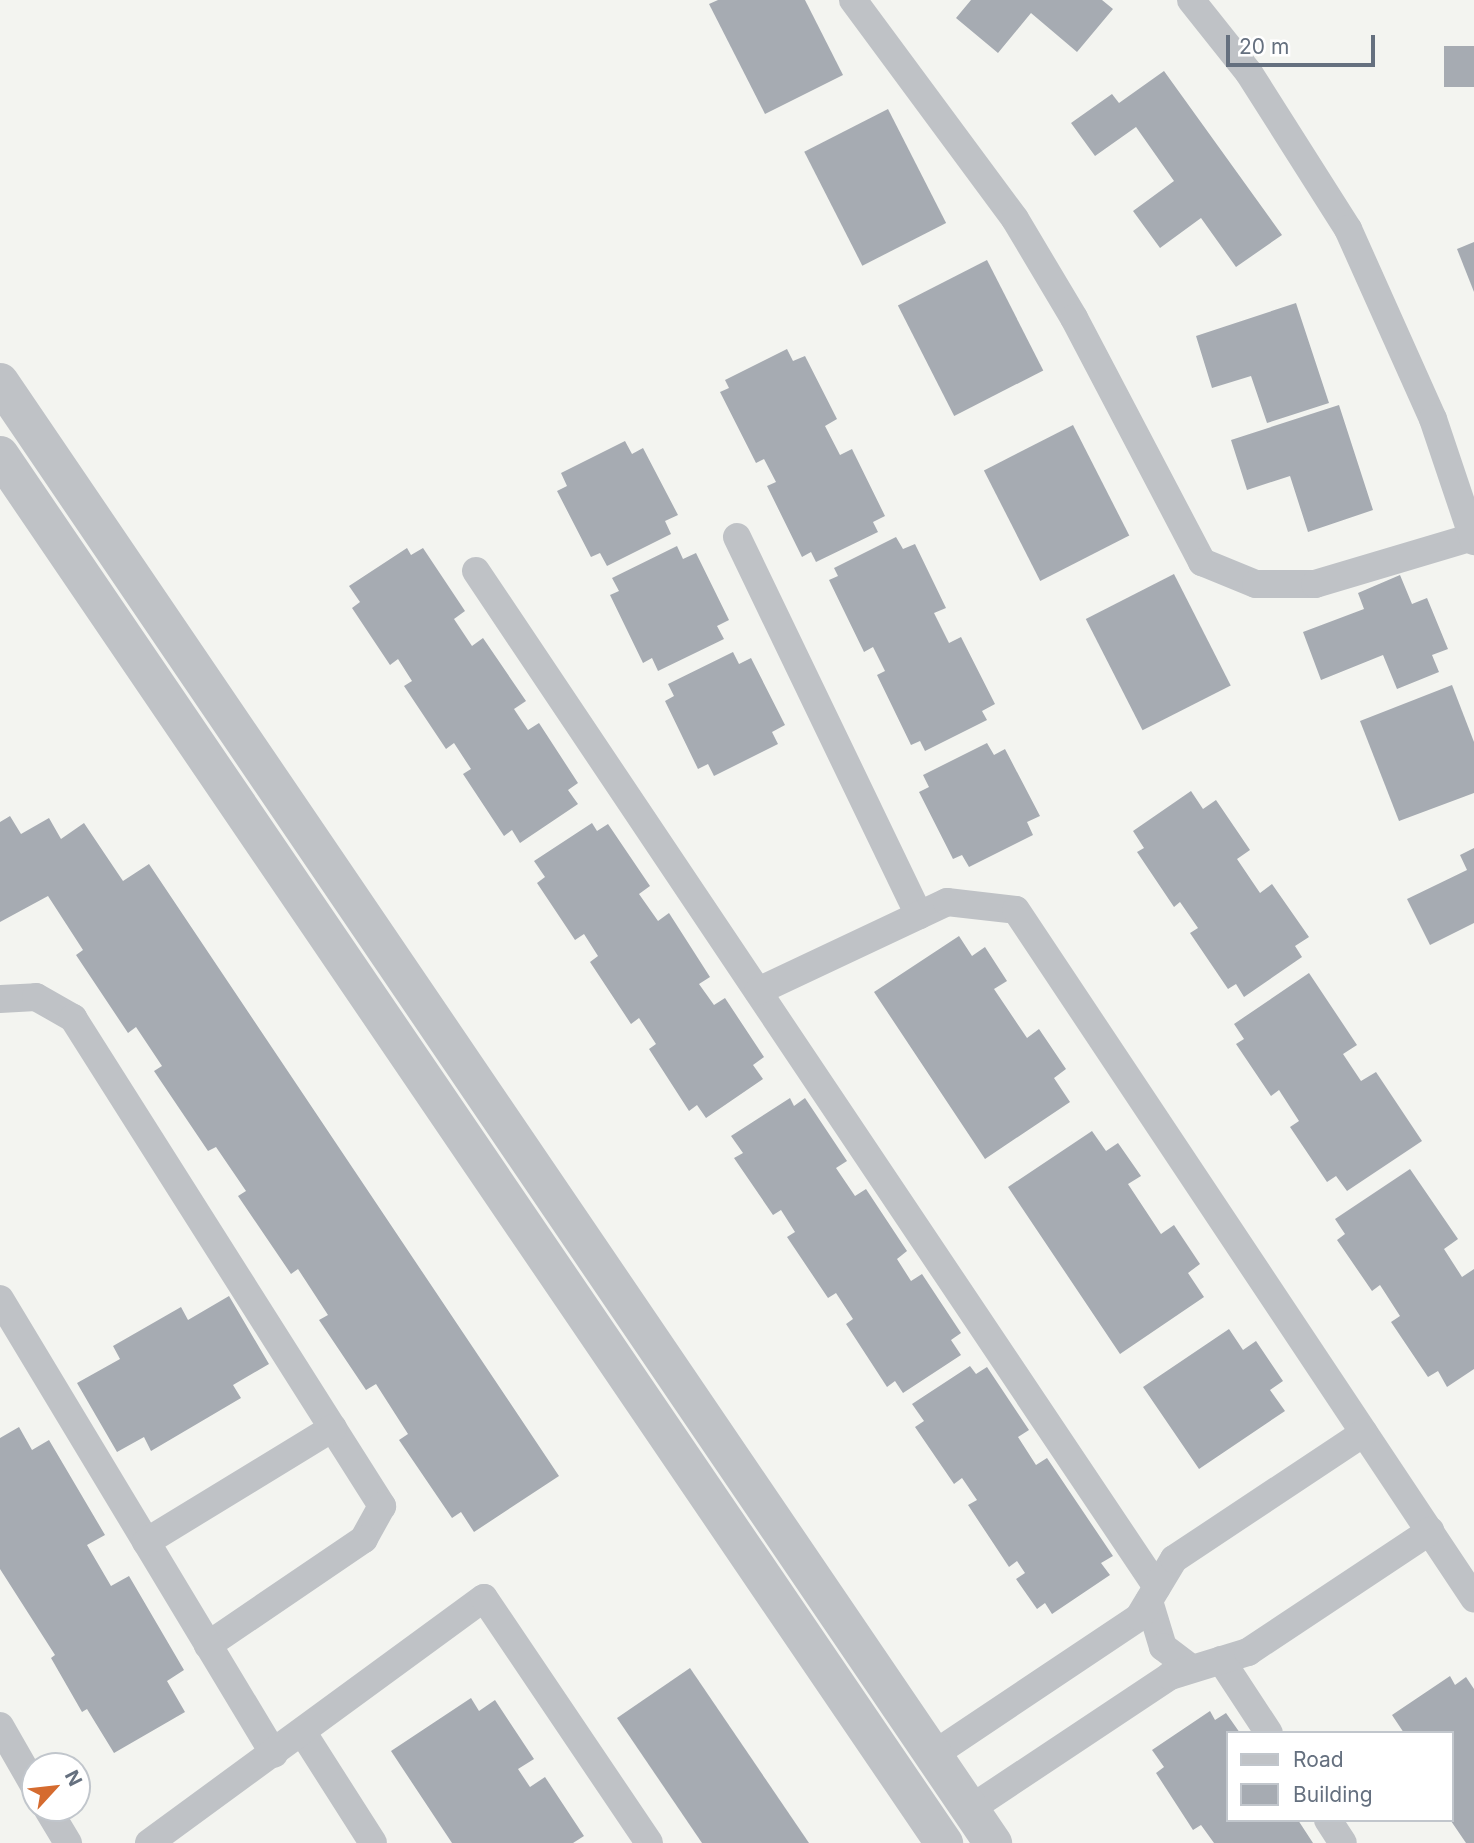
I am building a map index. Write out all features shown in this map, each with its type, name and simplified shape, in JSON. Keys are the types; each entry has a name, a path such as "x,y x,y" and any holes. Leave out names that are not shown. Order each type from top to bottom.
{"street":[{"path":"0,382 993,1843"},
{"path":"0,455 944,1843"}],"lane":[{"path":"853,0 1015,219 1074,318 1202,562 1256,584 1315,584 1473,539 1433,419 1348,229 1249,73 1191,0"},
{"path":"737,537 919,915"},
{"path":"476,571 758,991 1153,1594 1163,1647 1192,1669"},
{"path":"758,991 947,902 1016,910 1474,1598"},
{"path":"0,999 36,997 73,1018 382,1506 379,1519 365,1539 208,1645"},
{"path":"0,1299 274,1754"},
{"path":"146,1542 334,1428"},
{"path":"933,1755 1139,1616 1174,1559 1364,1433"},
{"path":"970,1809 1170,1676 1248,1652 1430,1531"},
{"path":"149,1843 303,1733 484,1598 649,1843"},
{"path":"1221,1660 1268,1731"},
{"path":"0,1726 21,1763"},
{"path":"303,1733 373,1843"},
{"path":"55,1822 68,1843"},
{"path":"1329,1822 1343,1843"}],"building":[{"path":"718,0 805,0 843,75 765,114 709,4"},
{"path":"971,0 1102,0 1113,9 1077,52 1031,13 998,53 956,18"},
{"path":"1444,46 1474,46 1474,87 1444,87"},
{"path":"1164,71 1282,235 1236,267 1201,218 1160,248 1133,211 1174,181 1136,127 1095,156 1071,123 1112,94 1119,103"},
{"path":"888,109 946,223 862,266 804,152"},
{"path":"1474,242 1474,292 1457,249"},
{"path":"987,260 1043,370 954,416 898,305"},
{"path":"1296,303 1329,403 1267,423 1251,376 1212,388 1196,336"},
{"path":"787,349 793,361 805,356 837,419 825,426 840,455 852,449 885,516 873,522 878,532 816,562 811,552 802,557 767,486 776,482 764,459 756,463 720,392 729,388 725,380"},
{"path":"1339,405 1373,510 1308,532 1290,476 1247,490 1231,440"},
{"path":"1073,425 1129,535 1040,581 984,470"},
{"path":"625,441 632,454 643,448 678,515 665,521 671,534 607,566 600,553 591,557 557,491 567,486 561,473"},
{"path":"896,537 903,549 915,544 946,608 934,613 949,643 961,637 995,704 982,711 987,720 925,751 920,741 911,745 877,675 885,671 873,647 864,652 829,580 838,576 834,568"},
{"path":"677,546 683,559 696,553 729,620 717,626 724,639 658,671 652,658 643,663 610,595 619,591 612,578"},
{"path":"407,548 411,555 423,548 465,611 454,619 472,646 483,638 526,701 514,709 528,730 539,723 578,783 568,790 578,804 520,843 512,830 504,836 463,774 471,769 454,743 446,749 404,686 412,681 398,659 390,665 352,608 360,602 349,586"},
{"path":"1174,574 1231,685 1143,730 1086,619"},
{"path":"1400,575 1412,604 1427,598 1448,649 1432,655 1439,672 1397,689 1383,655 1321,680 1303,632 1364,609 1358,593"},
{"path":"733,652 739,664 751,658 785,725 772,732 778,744 714,776 708,764 698,769 665,701 674,696 668,684"},
{"path":"1452,685 1474,742 1474,793 1399,821 1360,721"},
{"path":"987,743 994,755 1005,749 1040,816 1027,822 1033,835 969,867 962,855 953,859 919,792 929,787 923,775"},
{"path":"1191,791 1203,809 1216,800 1250,850 1237,859 1260,893 1272,884 1309,937 1295,946 1302,957 1244,997 1236,984 1228,989 1190,933 1198,928 1180,902 1174,907 1137,852 1144,848 1133,831"},
{"path":"10,816 21,834 49,818 61,839 84,823 123,881 149,864 559,1476 474,1532 461,1512 452,1518 399,1440 408,1434 376,1384 366,1390 319,1320 328,1315 298,1269 291,1274 238,1196 246,1191 216,1147 208,1151 154,1071 162,1066 136,1027 128,1033 76,955 83,950 48,896 0,922 0,822"},
{"path":"592,823 597,831 608,824 650,886 639,894 658,921 669,913 710,977 699,984 714,1005 725,998 764,1057 753,1065 763,1079 706,1118 697,1105 689,1111 649,1049 656,1044 639,1018 631,1024 590,962 598,956 584,934 575,940 537,883 545,877 534,861"},
{"path":"1474,848 1474,923 1430,945 1407,899 1467,870 1460,855"},
{"path":"959,936 972,956 985,947 1007,981 994,989 1027,1038 1039,1029 1066,1069 1054,1078 1070,1102 985,1159 874,992"},
{"path":"1309,973 1357,1045 1343,1054 1361,1081 1376,1072 1422,1141 1347,1191 1336,1176 1327,1182 1290,1127 1299,1121 1279,1090 1271,1096 1236,1044 1244,1039 1234,1024"},
{"path":"790,1098 794,1106 805,1098 847,1161 836,1168 855,1196 866,1189 907,1251 897,1259 911,1281 922,1274 961,1333 951,1340 961,1355 903,1393 895,1381 887,1387 846,1324 853,1319 836,1293 828,1298 787,1237 795,1232 781,1210 773,1215 734,1158 743,1153 731,1136"},
{"path":"1092,1131 1106,1151 1118,1143 1141,1176 1128,1184 1161,1234 1174,1225 1200,1264 1188,1273 1204,1297 1120,1354 1008,1187"},
{"path":"1410,1169 1458,1239 1444,1249 1462,1277 1474,1269 1474,1369 1447,1387 1438,1371 1428,1377 1391,1322 1400,1316 1380,1285 1372,1291 1337,1240 1345,1234 1335,1219"},
{"path":"229,1296 269,1364 233,1385 241,1398 151,1451 144,1437 117,1452 77,1383 120,1359 113,1346 181,1307 188,1320"},
{"path":"1229,1329 1243,1350 1256,1341 1283,1381 1270,1390 1285,1411 1199,1469 1143,1387"},
{"path":"970,1366 976,1374 987,1367 1029,1430 1018,1437 1036,1465 1047,1458 1113,1556 1101,1563 1110,1575 1052,1614 1045,1603 1037,1609 1016,1579 1025,1573 1017,1561 1009,1567 968,1505 977,1500 962,1478 954,1484 915,1427 924,1421 912,1404"},
{"path":"19,1427 32,1450 49,1440 105,1535 87,1545 111,1586 129,1576 184,1670 167,1681 185,1712 114,1753 87,1709 82,1712 51,1658 55,1655 0,1569 0,1438"},
{"path":"690,1668 809,1843 702,1843 617,1718"},
{"path":"1450,1676 1455,1685 1466,1677 1474,1689 1474,1843 1466,1843 1452,1822 1453,1731 1403,1731 1392,1715"},
{"path":"471,1698 479,1711 495,1700 534,1759 518,1769 530,1787 545,1777 584,1836 573,1843 452,1843 391,1751"},
{"path":"1210,1711 1215,1720 1226,1713 1239,1731 1226,1731 1226,1822 1299,1822 1313,1843 1214,1843 1201,1825 1193,1830 1156,1773 1164,1767 1152,1750"}]}
